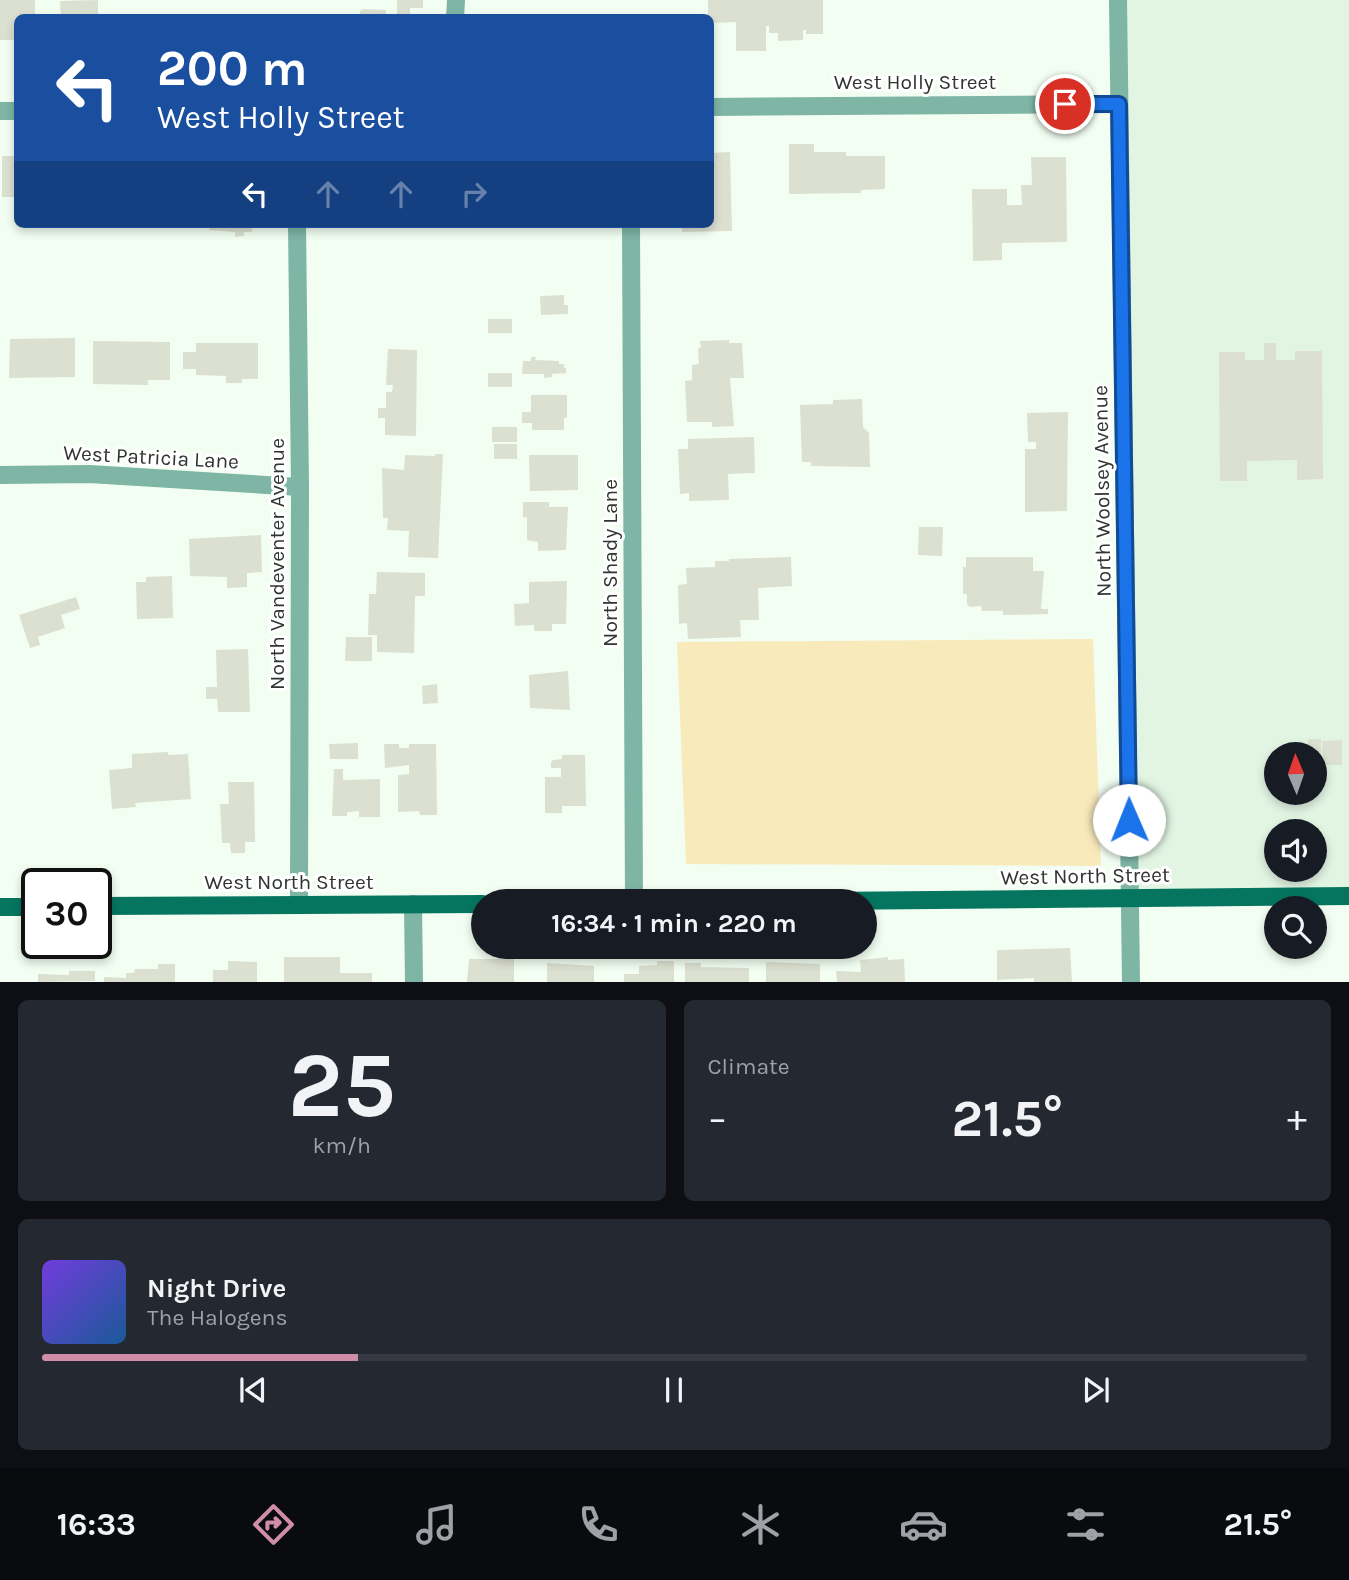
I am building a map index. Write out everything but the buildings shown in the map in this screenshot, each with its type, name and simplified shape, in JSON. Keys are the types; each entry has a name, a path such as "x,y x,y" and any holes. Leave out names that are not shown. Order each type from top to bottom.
{"main road":[{"name":"West North Street","path":"877,901 1349,896"},
{"name":"West North Street","path":"112,906 471,904"},
{"path":"0,907 21,906"}],"street":[{"name":"North Woolsey Avenue","path":"1118,0 1130,982"},
{"name":"West Holly Street","path":"714,107 1119,104"},
{"name":"North Vandeventer Avenue","path":"297,228 300,487 299,905"},
{"name":"North Shady Lane","path":"631,228 634,889"},
{"name":"West Patricia Lane","path":"0,475 89,474 300,487"},
{"path":"413,904 414,982"}],"shaded area":[{"path":"1118,0 1349,0 1349,896 1130,899"},
{"path":"1093,639 1101,866 686,864 677,642"}],"route":[{"path":"1065,104 1119,104 1129,820"}]}
